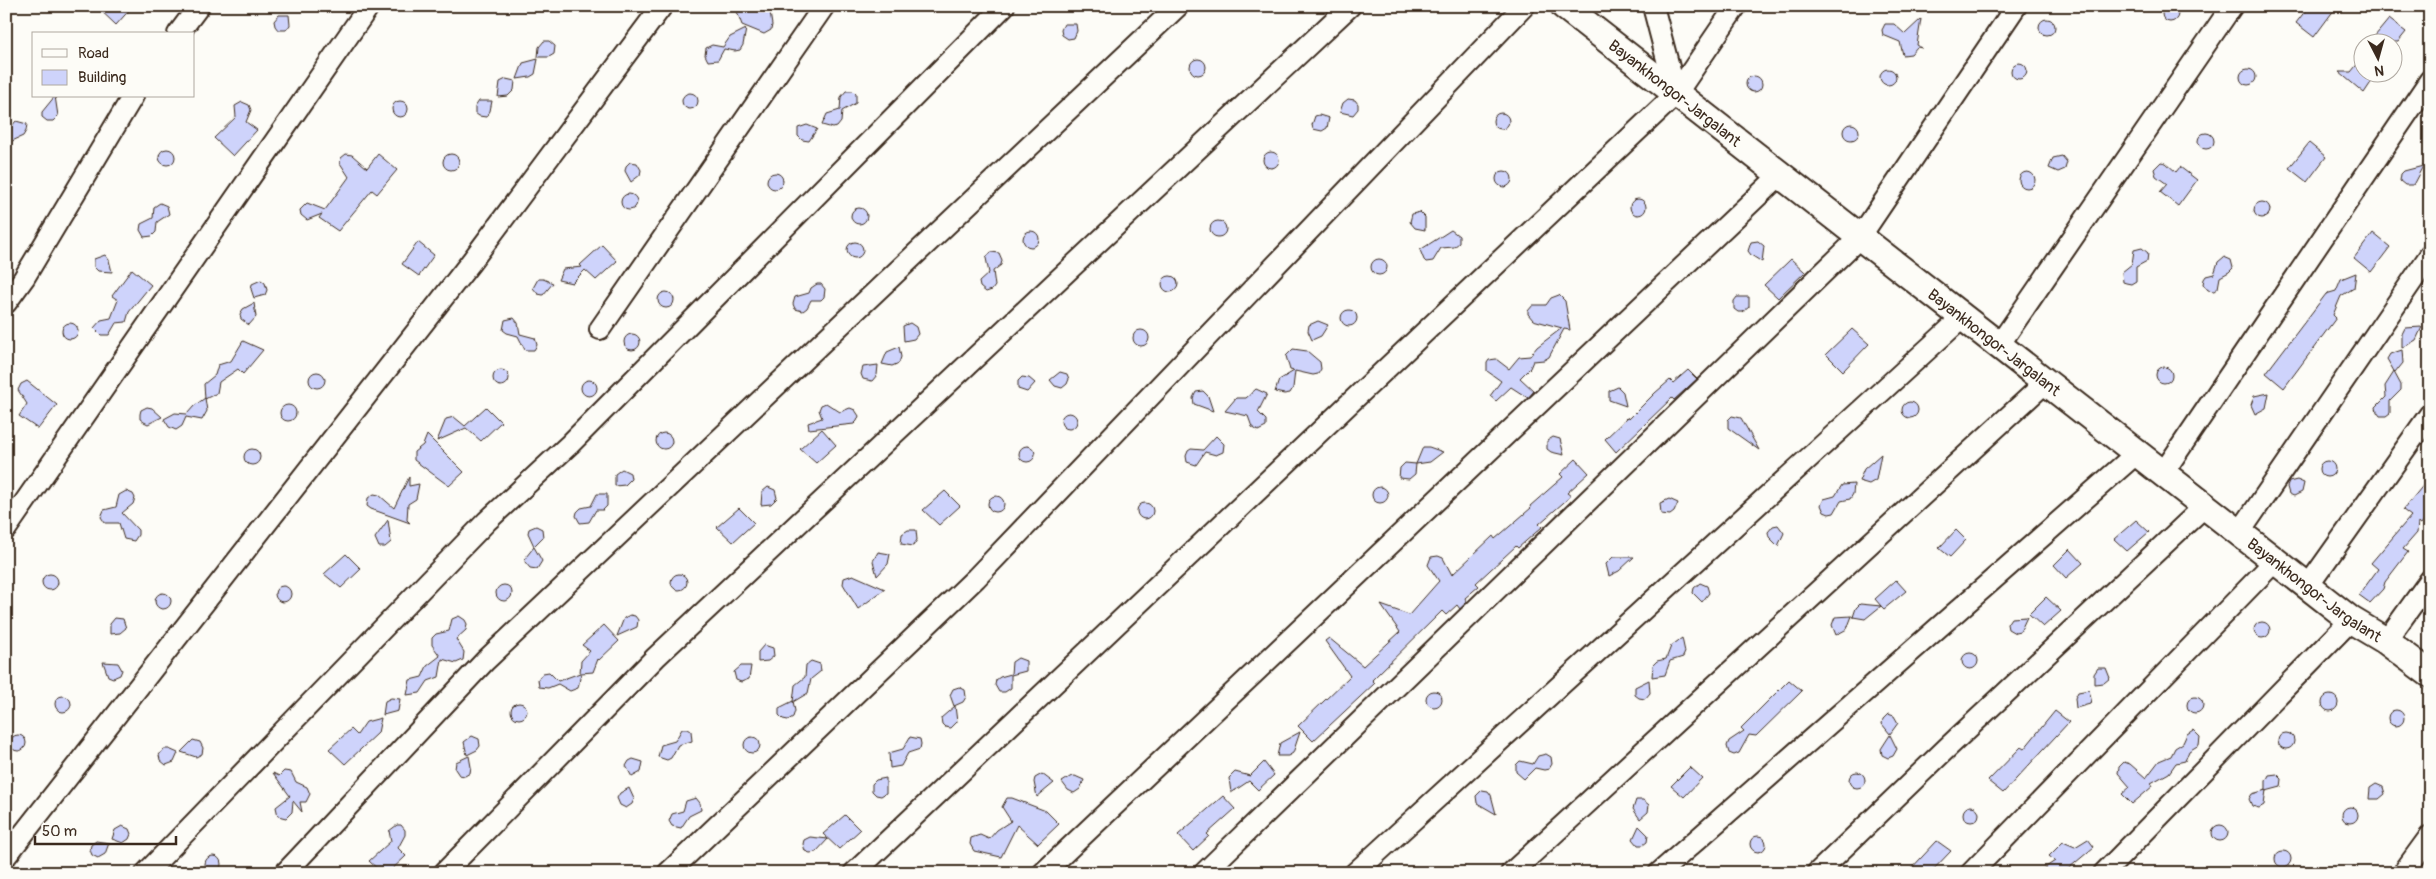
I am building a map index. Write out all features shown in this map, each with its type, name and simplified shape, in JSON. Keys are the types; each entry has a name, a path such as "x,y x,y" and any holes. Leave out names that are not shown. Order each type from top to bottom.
{"street":[{"path":"180,32 199,6"},
{"path":"6,529 369,6"},
{"path":"6,856 471,262 662,6"},
{"path":"600,329 824,6"},
{"path":"146,873 487,521 570,444 1004,6"},
{"path":"285,873 485,661 1178,6"},
{"path":"444,873 656,657 1350,6"},
{"path":"668,873 976,578 1524,6"},
{"name":"Bayankhongor-Jargalant","path":"1564,6 2351,620 2386,641 2430,674"},
{"path":"1653,6 1676,94"},
{"path":"854,873 1676,94 1736,6"},
{"path":"1204,873 1860,237 2016,6"},
{"path":"1999,345 2232,6"},
{"path":"2163,473 2430,80"},
{"path":"6,303 24,278 132,98"},
{"path":"1043,873 1780,175"},
{"path":"2240,532 2430,255"},
{"path":"1356,873 1963,317"},
{"path":"1510,873 2046,382"},
{"path":"2308,586 2430,414"},
{"path":"1659,873 2137,453"},
{"path":"1817,873 1955,740 2206,505"},
{"path":"1971,873 2275,560"},
{"path":"2386,641 2430,580"},
{"path":"2104,873 2351,620"},
{"path":"2403,873 2430,836"}],"building":[{"path":"96,6 133,6 116,25"},
{"path":"735,6 769,6 771,30 764,34 742,25"},
{"path":"2170,6 2176,8 2178,14 2176,20 2170,22 2164,20 2162,14 2164,8"},
{"path":"2309,6 2337,6 2314,37 2296,23"},
{"path":"279,15 289,15 290,25 286,30 278,30 275,26 274,21"},
{"path":"1921,19 1917,45 1922,48 1917,47 1911,54 1903,55 1900,42 1883,35 1882,30 1885,24 1894,24 1905,34"},
{"path":"2047,19 2053,21 2055,27 2053,33 2047,35 2041,33 2039,27 2041,21"},
{"path":"2389,19 2406,32 2404,34 2404,32 2378,32"},
{"path":"1064,24 1076,24 1077,31 1074,38 1068,39 1062,35 1061,30"},
{"path":"746,29 743,45 740,50 724,49 718,60 708,61 705,55 706,48 712,45 723,47 730,37"},
{"path":"544,41 549,41 555,46 554,54 549,57 538,57 539,47"},
{"path":"538,59 535,74 530,77 517,79 523,63"},
{"path":"1198,59 1204,61 1206,67 1204,73 1198,75 1192,73 1190,67 1192,61"},
{"path":"2019,63 2025,65 2027,71 2025,77 2019,79 2013,77 2011,71 2013,65"},
{"path":"2354,68 2354,82 2371,82 2364,93 2339,72 2351,72"},
{"path":"1888,69 1894,71 1896,77 1894,83 1888,85 1882,83 1880,77 1882,71"},
{"path":"2248,69 2254,71 2256,77 2254,83 2248,85 2242,83 2240,77 2242,71"},
{"path":"1754,76 1760,78 1762,84 1760,90 1754,92 1748,90 1746,84 1748,78"},
{"path":"506,79 515,81 514,90 508,96 498,97 500,82"},
{"path":"846,91 853,91 856,94 856,103 842,111 841,122 837,127 833,128 822,125 827,114 840,110 841,97"},
{"path":"687,93 693,93 698,98 696,107 687,109 682,104 682,98"},
{"path":"55,98 58,116 53,121 47,121 42,117 42,112"},
{"path":"1348,99 1355,100 1358,104 1358,109 1353,115 1340,112 1343,103"},
{"path":"400,101 406,103 408,109 406,115 400,117 394,115 392,109 394,103"},
{"path":"479,101 492,101 490,111 486,117 475,113 475,107"},
{"path":"242,102 249,105 251,110 246,122 257,130 233,156 214,138 236,117 235,106"},
{"path":"1501,113 1507,115 1509,121 1507,127 1501,129 1495,127 1493,121 1495,115"},
{"path":"1319,115 1329,118 1327,128 1322,131 1313,129 1312,125 1315,116"},
{"path":"16,121 27,124 26,131 23,136 10,142 11,127"},
{"path":"1851,124 1857,126 1859,132 1857,138 1851,140 1845,138 1843,132 1845,126"},
{"path":"807,125 817,129 809,141 802,140 798,136 798,128"},
{"path":"2206,133 2212,135 2214,141 2212,147 2206,149 2200,147 2198,141 2200,135"},
{"path":"2309,143 2326,157 2307,182 2289,168"},
{"path":"164,149 170,149 175,154 173,163 164,165 159,160 159,154"},
{"path":"1271,152 1277,154 1279,160 1277,166 1271,168 1265,166 1263,160 1265,154"},
{"path":"346,154 352,155 367,168 378,154 397,170 377,194 372,190 338,231 319,218 322,214 307,220 301,215 300,210 307,203 325,210 349,177 340,163 341,158"},
{"path":"448,154 454,154 459,159 457,168 448,170 443,165 443,159"},
{"path":"2062,156 2067,162 2065,169 2058,172 2049,168 2053,158"},
{"path":"630,162 637,163 641,170 640,175 631,182 625,171 626,166"},
{"path":"2161,162 2166,163 2176,172 2180,167 2197,180 2178,206 2160,192 2167,184 2156,176 2154,169"},
{"path":"2423,166 2413,185 2405,185 2400,181 2401,174 2404,171"},
{"path":"1504,171 1510,173 1512,179 1510,185 1504,187 1498,185 1496,179 1498,173"},
{"path":"2027,172 2033,174 2035,180 2033,186 2027,188 2021,186 2019,180 2021,174"},
{"path":"775,173 781,175 783,181 781,187 775,189 769,187 767,181 769,175"},
{"path":"626,194 632,194 637,199 635,208 626,210 621,205 621,199"},
{"path":"1638,199 1644,201 1646,207 1644,213 1638,215 1632,213 1630,207 1632,201"},
{"path":"2262,202 2268,204 2270,210 2268,216 2262,218 2256,216 2254,210 2256,204"},
{"path":"160,203 167,206 169,214 157,222 156,232 152,236 144,237 140,230 141,224 153,218 154,207"},
{"path":"856,208 862,208 867,213 865,222 856,224 851,219 851,213"},
{"path":"1420,212 1425,217 1425,230 1415,228 1410,222 1412,214"},
{"path":"1218,221 1224,223 1226,229 1224,235 1218,237 1212,235 1210,229 1212,223"},
{"path":"1451,230 1459,236 1459,243 1454,247 1441,248 1433,261 1426,262 1420,250"},
{"path":"1031,231 1037,233 1039,239 1037,245 1031,247 1025,245 1023,239 1025,233"},
{"path":"2373,233 2390,247 2371,272 2354,258"},
{"path":"1758,241 1764,246 1762,262 1748,251 1751,242"},
{"path":"418,242 434,255 419,276 402,264"},
{"path":"852,242 858,242 863,247 861,256 852,258 847,253 847,247"},
{"path":"602,245 617,261 596,280 585,270 572,283 558,280 563,269 582,267 580,265"},
{"path":"2142,248 2148,253 2147,261 2136,267 2136,281 2131,284 2123,282 2122,272 2132,264 2134,250"},
{"path":"991,252 999,253 1002,260 1001,265 993,271 995,286 992,290 986,292 980,287 979,282 989,273 986,258"},
{"path":"105,255 109,260 112,272 98,271 94,267 94,259"},
{"path":"2224,257 2231,260 2233,268 2220,277 2218,288 2214,291 2208,290 2203,284 2204,279 2206,276 2214,274 2218,262"},
{"path":"1379,259 1385,261 1387,267 1385,273 1379,275 1373,273 1371,267 1373,261"},
{"path":"1791,259 1805,272 1778,298 1764,285"},
{"path":"132,269 151,285 129,312 126,322 116,323 109,335 101,335 94,328 101,320 111,318 118,300 112,296"},
{"path":"2356,273 2354,288 2341,296 2333,315 2336,318 2284,388 2266,373 2326,294 2336,291 2341,279"},
{"path":"1170,276 1176,278 1178,284 1176,290 1170,292 1164,290 1162,284 1164,278"},
{"path":"538,279 553,283 543,295 538,294 533,288"},
{"path":"261,280 265,283 267,290 265,295 254,298 251,289 252,284"},
{"path":"821,284 825,289 824,297 821,300 811,300 803,311 795,309 793,304 795,297 809,293 811,288"},
{"path":"666,292 672,294 674,300 672,306 666,308 660,306 658,300 660,294"},
{"path":"1559,295 1565,301 1570,330 1564,329 1549,357 1544,360 1533,361 1530,368 1520,378 1534,391 1528,398 1511,387 1496,401 1490,396 1501,381 1487,371 1487,363 1489,360 1496,359 1509,369 1519,357 1530,356 1537,347 1562,328 1533,320 1528,314 1533,305 1546,305 1551,298"},
{"path":"1737,297 1749,297 1749,307 1743,312 1738,312 1734,309 1734,301"},
{"path":"254,303 256,317 249,325 241,319 240,314 243,309"},
{"path":"1346,310 1352,310 1357,315 1355,324 1346,326 1341,321 1341,315"},
{"path":"514,318 518,323 520,334 535,338 537,345 534,350 525,350 518,336 503,330 505,320"},
{"path":"1318,321 1328,325 1321,336 1312,340 1308,331 1309,325"},
{"path":"67,323 73,323 78,328 76,337 67,339 62,334 62,328"},
{"path":"910,323 916,327 918,334 914,339 904,341 903,326"},
{"path":"2422,327 2416,340 2402,348 2402,334 2405,328"},
{"path":"1852,329 1869,344 1843,371 1826,354"},
{"path":"1141,330 1147,332 1149,338 1147,344 1141,346 1135,344 1133,338 1135,332"},
{"path":"629,334 635,334 640,339 638,348 629,350 624,345 624,339"},
{"path":"243,341 263,350 243,374 238,369 219,382 217,393 205,399 204,384 215,375 218,365 231,361"},
{"path":"899,347 901,357 899,363 892,366 882,364 887,352"},
{"path":"1293,349 1307,351 1320,362 1321,369 1318,374 1313,375 1295,371 1293,388 1290,393 1275,392 1279,380 1294,371 1290,370 1286,356"},
{"path":"2402,350 2403,363 2395,373 2387,359 2390,354"},
{"path":"878,365 877,375 872,381 863,379 861,374 863,367"},
{"path":"2164,367 2170,369 2172,375 2170,381 2164,383 2158,381 2156,375 2158,369"},
{"path":"498,370 504,370 509,375 507,384 498,386 493,381 493,375"},
{"path":"1688,370 1697,379 1674,400 1672,398 1616,452 1605,439 1670,380 1673,383"},
{"path":"314,372 320,372 325,377 323,386 314,388 309,383 309,377"},
{"path":"1060,372 1067,374 1069,379 1062,388 1055,386 1050,380"},
{"path":"2394,372 2401,385 2401,390 2390,401 2390,413 2386,416 2380,416 2376,407 2386,397 2385,386"},
{"path":"1022,377 1029,378 1035,383 1027,392 1018,389 1018,381"},
{"path":"589,380 595,382 597,388 595,394 589,396 583,394 581,388 583,382"},
{"path":"27,381 57,405 38,429 19,416 27,404 18,390 21,384"},
{"path":"1618,387 1623,392 1626,406 1609,400 1609,391"},
{"path":"1256,389 1267,394 1258,412 1266,420 1266,427 1258,431 1252,427 1248,416 1225,411 1236,398 1246,398"},
{"path":"1203,391 1208,396 1213,411 1194,404 1193,398 1196,392"},
{"path":"2269,393 2266,408 2255,414 2251,405 2254,396"},
{"path":"205,398 207,411 202,420 186,417 182,426 176,430 169,427 164,419 175,413 187,414"},
{"path":"1910,402 1916,404 1918,410 1916,416 1910,418 1904,416 1902,410 1904,404"},
{"path":"826,403 840,412 850,408 855,410 859,416 857,421 854,424 809,429 808,423 822,418 819,410 821,405"},
{"path":"285,405 291,405 296,410 294,419 285,421 280,416 280,410"},
{"path":"147,407 152,408 162,417 148,424 144,422 140,419 140,414 141,410"},
{"path":"486,407 501,422 481,441 466,428 437,441 446,419 454,417 465,426"},
{"path":"1069,413 1075,415 1077,421 1075,427 1069,429 1063,427 1061,421 1063,415"},
{"path":"1732,416 1741,418 1759,450 1728,428 1728,420"},
{"path":"822,429 836,445 816,463 800,449"},
{"path":"661,433 667,433 672,438 670,447 661,449 656,444 656,438"},
{"path":"427,435 464,472 449,486 414,460 414,452 423,445"},
{"path":"1216,436 1224,444 1223,452 1216,455 1205,452 1196,465 1187,462 1186,456 1188,451 1191,449 1203,450"},
{"path":"1553,437 1560,439 1564,455 1547,449 1547,441"},
{"path":"1027,446 1033,448 1035,454 1033,460 1027,462 1021,460 1019,454 1021,448"},
{"path":"1423,447 1443,452 1430,462 1416,464"},
{"path":"249,449 255,449 260,454 258,463 249,465 244,460 244,454"},
{"path":"1881,454 1876,480 1869,484 1859,481 1864,469"},
{"path":"1576,459 1589,473 1567,493 1571,496 1539,524 1542,527 1518,548 1516,546 1476,583 1479,586 1465,598 1467,602 1460,609 1457,605 1446,615 1442,611 1372,680 1375,683 1313,741 1298,726 1350,676 1325,641 1329,638 1363,666 1400,632 1381,605 1409,615 1439,581 1428,565 1431,557 1438,556 1443,558 1452,575 1493,536 1495,539 1531,508 1530,506 1563,477 1560,474"},
{"path":"2327,461 2333,463 2335,469 2333,475 2327,477 2321,475 2319,469 2321,463"},
{"path":"1405,463 1416,464 1415,474 1409,479 1399,478 1400,468"},
{"path":"622,469 630,473 631,479 625,485 615,486 615,474"},
{"path":"409,477 409,486 419,484 416,499 408,504 407,520 410,523 367,506 368,498 374,494 379,495 394,508"},
{"path":"2430,477 2430,513 2421,524 2418,522 2417,533 2403,549 2408,552 2385,582 2383,589 2370,603 2359,595 2378,569 2371,563 2411,516 2403,510"},
{"path":"2297,480 2304,483 2302,492 2294,496 2289,494 2287,487 2289,482"},
{"path":"1854,484 1853,494 1850,499 1841,501 1834,513 1824,512 1821,505 1824,499 1835,496 1842,485"},
{"path":"768,487 775,490 777,498 771,504 761,505 762,492"},
{"path":"1380,487 1386,489 1388,495 1386,501 1380,503 1374,501 1372,495 1374,489"},
{"path":"126,491 133,494 135,498 133,504 122,513 138,530 138,535 134,541 124,539 119,523 105,523 101,517 104,510 116,507 119,495"},
{"path":"945,491 960,506 939,525 923,510"},
{"path":"597,494 607,494 607,506 603,510 596,510 589,522 580,523 576,516 577,512 581,508 591,506"},
{"path":"996,496 1002,498 1004,504 1002,510 996,512 990,510 988,504 990,498"},
{"path":"1669,499 1678,503 1674,512 1670,515 1661,514 1660,503"},
{"path":"1145,503 1151,505 1153,511 1151,517 1145,519 1139,517 1137,511 1139,505"},
{"path":"739,508 754,523 733,542 717,527"},
{"path":"388,520 391,542 385,547 379,547 375,538"},
{"path":"2136,520 2149,532 2127,551 2114,539"},
{"path":"1778,525 1784,533 1778,546 1769,537 1768,532 1773,526"},
{"path":"536,526 542,529 543,537 534,546 528,533 529,529"},
{"path":"908,530 916,530 917,540 913,546 901,544 902,534"},
{"path":"1956,530 1966,540 1950,557 1939,548"},
{"path":"534,547 542,561 537,569 530,568 525,562 526,557"},
{"path":"2070,549 2083,563 2066,578 2054,565"},
{"path":"878,552 890,554 888,564 877,576 873,561"},
{"path":"346,554 361,569 341,588 324,574"},
{"path":"1613,557 1634,557 1619,571 1609,576 1606,564"},
{"path":"50,574 56,576 58,582 56,588 50,590 44,588 42,582 44,576"},
{"path":"679,574 685,576 687,582 685,588 679,590 673,588 671,582 673,576"},
{"path":"853,575 885,589 858,609 843,584 844,578"},
{"path":"1896,580 1906,591 1884,609 1875,599"},
{"path":"1700,583 1707,586 1709,593 1702,602 1693,593 1694,588"},
{"path":"501,585 507,585 512,590 510,599 501,601 496,596 496,590"},
{"path":"280,586 286,586 291,591 289,600 280,602 275,597 275,591"},
{"path":"160,593 166,593 171,598 169,607 160,609 155,604 155,598"},
{"path":"2046,597 2061,611 2043,627 2029,614"},
{"path":"1860,604 1881,606 1865,619 1853,617 1856,608"},
{"path":"630,615 635,616 638,620 637,627 617,636 624,618"},
{"path":"459,616 467,624 466,630 456,639 464,652 463,660 456,663 442,659 439,677 428,681 420,693 407,695 410,680 422,677 427,666 440,656 432,645 432,638 436,634 449,631 452,619"},
{"path":"1852,616 1847,629 1836,635 1832,625 1835,617"},
{"path":"2027,617 2020,632 2015,633 2008,629 2007,624 2011,618"},
{"path":"115,618 123,619 126,628 120,633 110,634 110,624"},
{"path":"2262,622 2268,624 2270,630 2268,636 2262,638 2256,636 2254,630 2256,624"},
{"path":"604,625 619,641 598,659 593,672 581,673 578,688 570,691 558,684 548,688 539,687 538,679 543,673 549,672 558,681 580,673 581,661 590,651 582,645"},
{"path":"1682,638 1685,652 1683,657 1670,661 1665,675 1652,677 1653,665 1657,661 1666,659 1671,646"},
{"path":"764,645 773,648 774,656 768,661 758,662 758,652"},
{"path":"1970,653 1976,655 1978,661 1976,667 1970,669 1964,667 1962,661 1964,655"},
{"path":"1018,658 1026,661 1026,671 1011,675 1011,688 1005,692 999,692 995,685 996,680 1011,674 1012,662"},
{"path":"811,661 820,664 821,671 811,679 808,693 793,702 795,685 805,677 806,665"},
{"path":"103,662 118,663 122,670 120,675 113,678 108,676"},
{"path":"741,666 751,666 749,679 741,682 736,680 734,672"},
{"path":"2098,668 2106,668 2110,678 2104,683 2094,684 2094,674"},
{"path":"1649,680 1650,693 1645,699 1639,698 1635,695 1635,687"},
{"path":"1789,680 1802,691 1756,736 1749,735 1739,753 1734,755 1729,753 1727,746 1729,741 1744,731 1741,728"},
{"path":"959,687 965,690 966,697 963,702 954,706 950,695 953,689"},
{"path":"2089,690 2090,704 2076,708 2075,698 2078,692"},
{"path":"1431,691 1437,691 1442,696 1440,705 1431,707 1426,702 1426,696"},
{"path":"2330,695 2336,697 2338,703 2336,709 2330,711 2324,709 2322,703 2324,697"},
{"path":"63,696 69,698 71,704 69,710 63,712 57,710 55,704 57,698"},
{"path":"2195,697 2201,699 2203,705 2201,711 2195,713 2189,711 2187,705 2189,699"},
{"path":"391,698 400,699 398,711 383,715 385,701"},
{"path":"793,701 795,711 793,717 788,720 783,719 779,715 779,708"},
{"path":"516,703 522,703 527,708 525,717 516,719 511,714 511,708"},
{"path":"955,706 957,722 951,728 945,727 942,724 941,718"},
{"path":"2396,710 2402,712 2404,718 2402,724 2396,726 2390,724 2388,718 2390,712"},
{"path":"2055,711 2069,722 2003,793 1988,781 2021,747 2024,749"},
{"path":"1888,714 1894,716 1898,723 1890,734 1882,724 1883,719"},
{"path":"381,718 378,733 345,764 329,749 351,729 357,735 366,722"},
{"path":"682,729 691,731 692,741 678,745 671,758 667,760 658,757 661,745 675,741"},
{"path":"2193,730 2200,737 2199,745 2189,751 2185,761 2176,763 2169,773 2151,783 2153,786 2132,804 2122,794 2130,787 2118,773 2119,767 2124,762 2130,764 2146,778 2159,761 2171,756 2175,748 2183,743 2187,734"},
{"path":"1300,732 1293,753 1288,756 1277,756 1280,743"},
{"path":"2286,733 2292,735 2294,741 2292,747 2286,749 2280,747 2278,741 2280,735"},
{"path":"15,735 21,735 26,740 24,749 15,751 10,746 10,740"},
{"path":"1890,735 1897,749 1893,756 1888,758 1882,755 1881,749"},
{"path":"472,736 479,739 480,746 477,750 467,755 464,742"},
{"path":"749,737 755,737 760,742 758,751 749,753 744,748 744,742"},
{"path":"910,737 920,739 920,749 908,753 901,766 890,768 889,753 903,749"},
{"path":"193,740 200,742 203,748 202,754 196,757 181,752"},
{"path":"164,749 178,753 174,762 166,765 160,760 159,755"},
{"path":"1546,754 1551,757 1552,764 1549,769 1535,768 1524,779 1516,772 1516,765 1520,761 1533,764 1538,756"},
{"path":"469,756 470,773 465,776 459,775 455,769 456,762"},
{"path":"633,759 643,762 641,772 632,777 626,766"},
{"path":"1264,762 1274,775 1258,790 1249,781 1231,793 1229,778 1235,772 1250,776"},
{"path":"1690,767 1702,778 1684,797 1671,786"},
{"path":"284,771 291,772 296,782 307,787 310,794 306,802 300,802 302,812 293,801 292,812 286,818 278,816 276,807 290,796 273,773 279,776"},
{"path":"1857,772 1863,774 1865,780 1863,786 1857,788 1851,786 1849,780 1851,774"},
{"path":"1042,774 1054,783 1037,797 1034,782 1035,778"},
{"path":"2277,774 2282,779 2281,787 2266,791 2266,781 2269,775"},
{"path":"1075,776 1084,780 1080,789 1074,793 1068,790 1062,782"},
{"path":"886,778 886,793 881,796 876,795 872,791 872,784 876,780"},
{"path":"2376,784 2383,787 2385,794 2379,799 2369,799 2370,788"},
{"path":"629,788 634,799 632,804 626,808 620,805 617,798 620,793"},
{"path":"1482,790 1488,791 1491,795 1496,814 1477,803 1476,796"},
{"path":"2266,790 2264,805 2259,808 2252,806 2249,799 2252,794"},
{"path":"1223,796 1235,809 1207,834 1209,836 1193,851 1178,835"},
{"path":"696,798 700,803 701,810 689,816 681,828 672,826 669,821 672,814 683,811 686,801"},
{"path":"1007,798 1012,798 1046,811 1059,824 1038,844 1017,825 1001,857 974,851 970,844 971,838 980,835 989,839 997,830 1011,821 1002,807"},
{"path":"1636,800 1643,800 1649,805 1648,812 1640,819 1633,809"},
{"path":"1971,806 1977,808 1979,814 1977,820 1971,822 1965,820 1963,814 1965,808"},
{"path":"2350,807 2356,809 2358,815 2356,821 2350,823 2344,821 2342,815 2344,809"},
{"path":"845,815 860,830 839,849 823,834"},
{"path":"397,825 401,825 405,830 405,835 398,848 406,856 388,873 382,873 369,861 391,841 389,831"},
{"path":"2220,825 2226,827 2228,833 2226,839 2220,841 2214,839 2212,833 2214,827"},
{"path":"122,826 129,829 131,834 129,839 123,843 112,839 115,830"},
{"path":"1639,826 1648,835 1647,842 1643,845 1638,845 1633,839"},
{"path":"1758,836 1764,838 1766,844 1764,850 1758,852 1752,850 1750,844 1752,838"},
{"path":"810,837 828,839 816,852 810,853 805,851 803,844 804,840"},
{"path":"2088,839 2094,847 2063,873 2037,873 2055,861 2049,856 2063,842 2075,847"},
{"path":"96,841 109,843 105,854 98,858 92,855 90,850 91,845"},
{"path":"1937,841 1951,851 1930,873 1907,873"},
{"path":"2283,851 2289,853 2291,859 2289,865 2283,867 2277,865 2275,859 2277,853"},
{"path":"210,856 216,856 221,861 219,870 210,872 205,867 205,861"}]}
